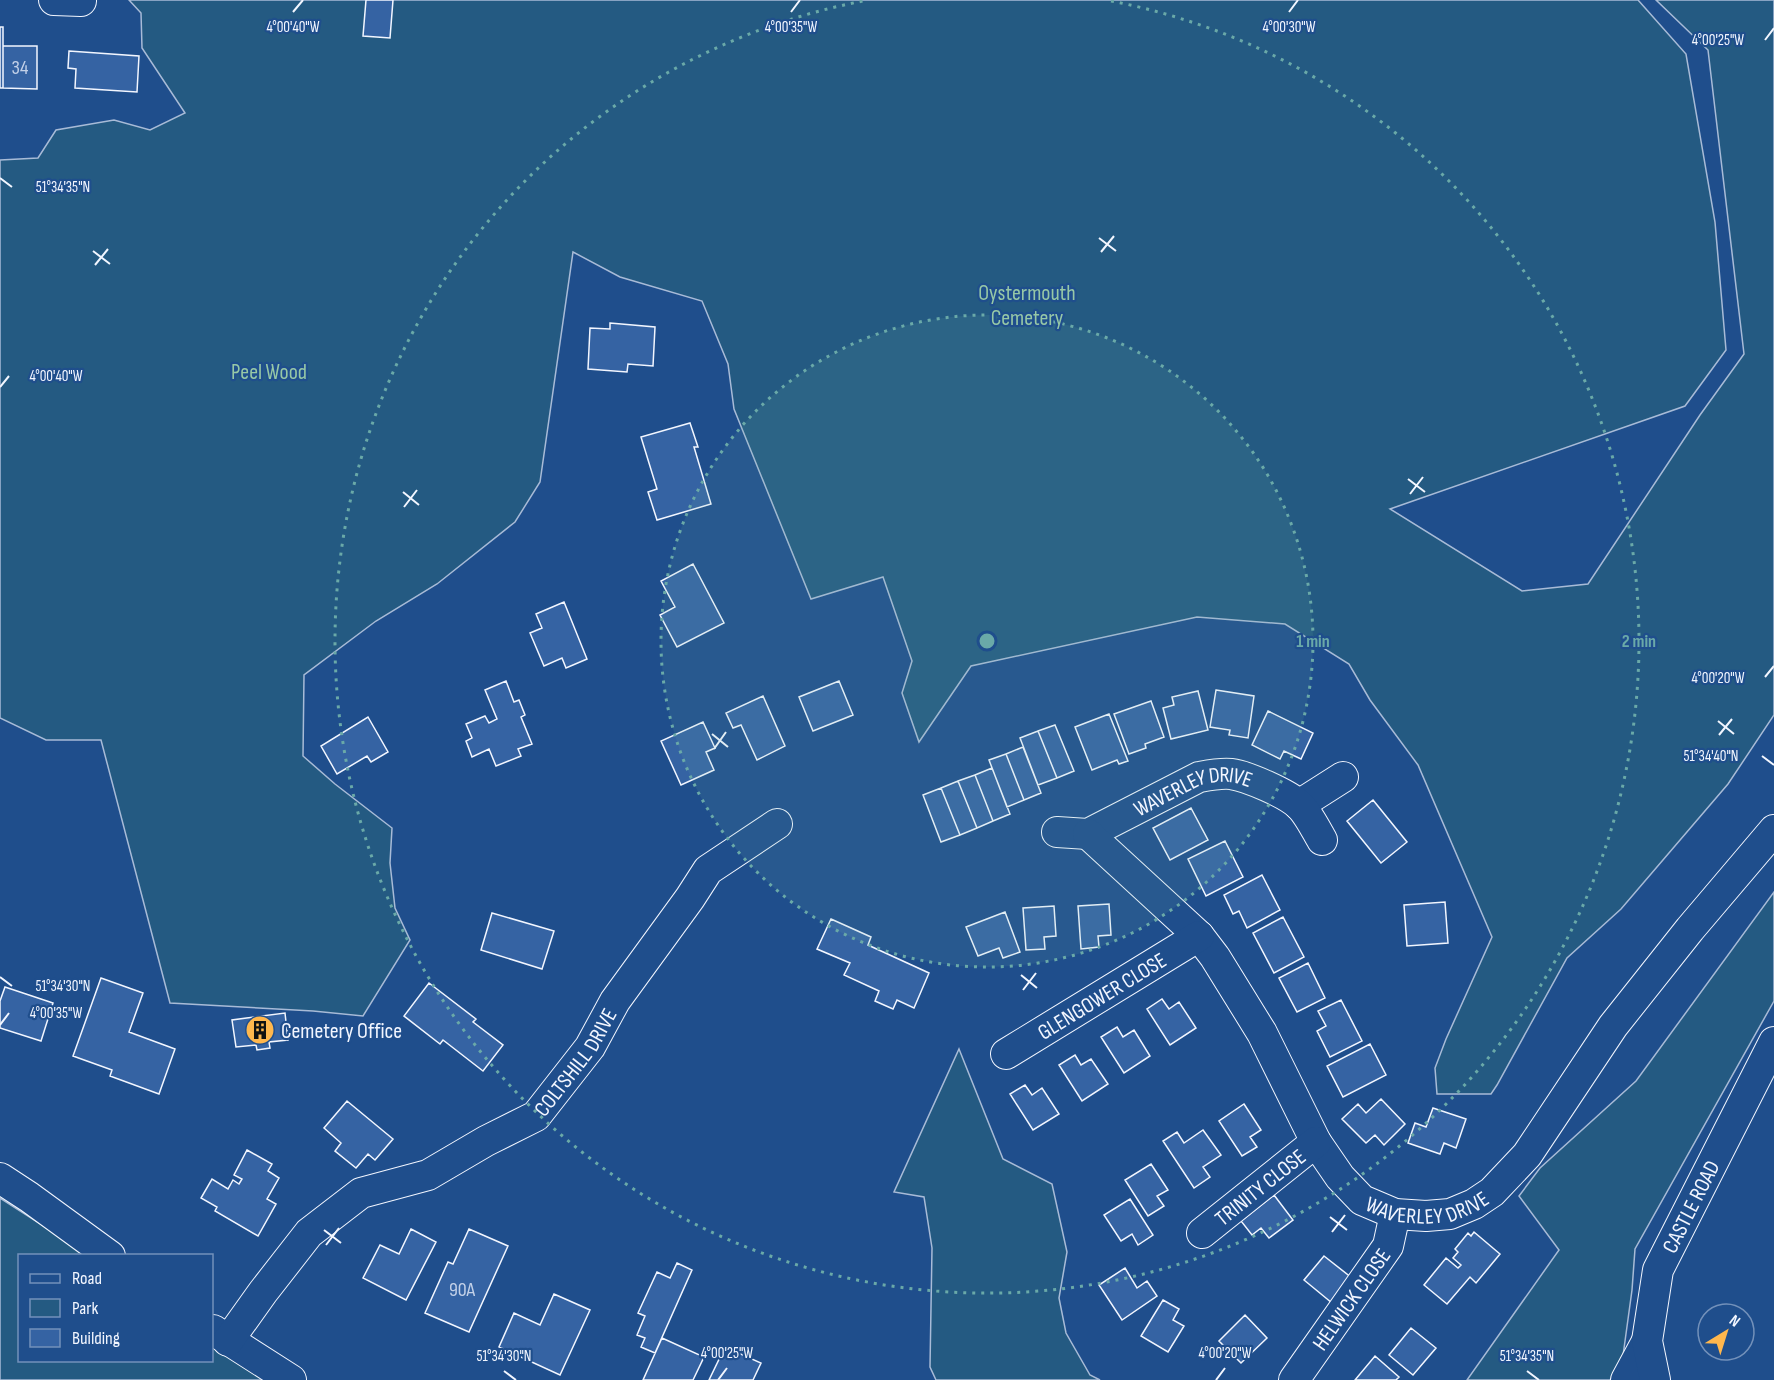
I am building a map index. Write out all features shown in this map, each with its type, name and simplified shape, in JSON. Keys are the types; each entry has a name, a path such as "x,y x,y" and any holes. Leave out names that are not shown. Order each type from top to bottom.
{"street":[{"name":"WAVERLEY DRIVE","path":"1322,840 1299,805 1282,794 1234,774 1199,777 1088,834 1199,936 1234,986 1262,1033 1316,1142 1340,1177 1362,1200 1395,1214 1426,1216 1450,1214 1474,1204 1492,1192 1527,1155 1613,1026 1690,929 1774,830"},
{"path":"1299,805 1343,777"},
{"name":"COLTSHILL DRIVE","path":"220,1335 263,1292 309,1233 361,1193 428,1175 486,1141 536,1116 590,1047 615,1001 708,870 777,824"},
{"path":"1057,832 1088,834"},
{"name":"GLENGOWER CLOSE","path":"1006,1054 1199,936"},
{"name":"CASTLE ROAD","path":"1655,1380 1647,1341 1658,1270 1774,1042"},
{"name":"TRINITY CLOSE","path":"1202,1233 1316,1142"},
{"path":"0,1178 107,1254"},
{"name":"HELWICK CLOSE","path":"1294,1380 1388,1246 1395,1214"},
{"path":"220,1335 291,1380"},
{"path":"1626,1380 1647,1341"}],"green space":[{"path":"129,0 1638,0 1686,54 1715,222 1726,350 1685,406 1390,509 1522,591 1588,584 1700,415 1744,354 1708,50 1656,0 1774,0 1774,715 1728,784 1621,909 1567,958 1491,1094 1437,1094 1435,1068 1492,937 1418,765 1370,700 1349,664 1285,624 1197,617 971,666 919,742 902,693 912,661 883,577 811,599 734,409 728,364 702,301 620,277 573,252 540,482 515,522 437,584 376,621 304,675 303,756 392,828 390,863 395,908 410,940 363,1016 170,1003 101,740 46,740 0,718 0,160 38,158 56,130 114,120 150,130 185,113 142,48 141,13"},
{"path":"1774,892 1774,1001 1635,1249 1622,1363 1610,1380 1467,1380 1559,1250 1519,1196 1540,1168 1636,1081"},
{"path":"959,1049 1003,1159 1052,1184 1067,1252 1059,1298 1066,1333 1090,1375 1100,1380 936,1380 930,1367 932,1248 924,1197 894,1192"},
{"path":"0,1198 87,1254 18,1254 18,1362 213,1362 213,1340 276,1380 0,1380"}],"building":[{"path":"366,0 393,0 390,38 363,36"},
{"path":"0,27 3,27 3,88 0,88"},
{"path":"3,46 37,46 37,89 3,88"},
{"path":"69,51 139,56 137,92 75,88 76,69 68,68"},
{"path":"610,323 655,327 653,366 628,364 627,372 588,369 590,328 610,329"},
{"path":"690,423 698,447 694,447 711,504 657,520 648,492 657,489 641,437"},
{"path":"693,564 724,623 677,647 660,615 675,607 661,581"},
{"path":"564,602 587,659 566,668 562,658 544,666 530,633 542,628 536,614"},
{"path":"506,681 514,702 519,700 525,715 521,717 532,744 518,749 521,756 496,766 489,749 472,757 466,741 472,738 466,724 485,716 489,723 497,719 485,690"},
{"path":"839,681 853,715 813,731 799,697"},
{"path":"1216,690 1254,696 1248,738 1229,735 1230,730 1210,727"},
{"path":"1198,691 1208,730 1171,739 1163,708 1174,705 1172,697"},
{"path":"763,696 785,746 757,760 741,725 733,728 726,713"},
{"path":"1151,701 1164,737 1145,744 1146,748 1129,754 1114,714"},
{"path":"1268,711 1313,733 1301,759 1284,751 1280,759 1252,745"},
{"path":"1109,714 1128,761 1119,764 1117,760 1092,770 1075,727"},
{"path":"368,717 388,752 371,762 367,756 337,774 321,746"},
{"path":"703,722 715,748 706,752 714,770 681,785 661,741"},
{"path":"1055,725 1074,771 1057,778 1038,731"},
{"path":"1038,731 1057,778 1038,785 1020,738"},
{"path":"1023,747 1041,793 1024,800 1006,754"},
{"path":"1006,754 1024,800 1007,807 989,760"},
{"path":"992,768 1010,814 993,821 975,775"},
{"path":"975,775 993,821 977,828 958,781"},
{"path":"958,781 977,828 960,835 941,788"},
{"path":"941,788 960,835 941,842 923,795"},
{"path":"1373,800 1407,842 1381,863 1347,821"},
{"path":"1191,808 1208,840 1170,860 1153,828"},
{"path":"1225,841 1243,877 1206,896 1188,859"},
{"path":"1262,875 1280,910 1247,928 1239,911 1233,914 1224,895"},
{"path":"1445,902 1448,943 1407,946 1404,905"},
{"path":"1109,904 1111,935 1098,936 1099,947 1081,949 1078,906"},
{"path":"1054,906 1056,936 1044,937 1045,949 1026,950 1023,908"},
{"path":"1005,912 1020,952 1003,958 999,948 978,956 966,927"},
{"path":"492,913 554,931 542,969 481,950"},
{"path":"1283,917 1304,957 1274,973 1253,933"},
{"path":"831,919 871,937 868,945 929,973 914,1008 897,1000 893,1009 875,1001 879,991 844,975 850,963 817,949"},
{"path":"1308,963 1325,998 1297,1012 1279,978"},
{"path":"101,978 143,993 129,1032 175,1049 159,1094 110,1076 112,1070 73,1056"},
{"path":"429,983 476,1019 473,1022 503,1045 483,1071 443,1040 440,1044 404,1016"},
{"path":"5,987 53,1003 41,1041 0,1028 0,1001"},
{"path":"1162,999 1169,1009 1179,1002 1196,1028 1170,1045 1147,1009"},
{"path":"1341,1000 1362,1041 1330,1057 1317,1031 1326,1026 1318,1011"},
{"name":"Cemetery Office","path":"285,1013 288,1040 269,1042 270,1048 257,1050 256,1045 236,1047 232,1020"},
{"path":"1117,1027 1123,1037 1134,1030 1150,1056 1124,1073 1101,1037"},
{"path":"1370,1044 1386,1075 1343,1097 1327,1066"},
{"path":"1075,1055 1081,1065 1091,1059 1108,1084 1082,1101 1059,1065"},
{"path":"1025,1085 1032,1095 1042,1088 1059,1114 1033,1130 1010,1094"},
{"path":"1381,1099 1405,1124 1384,1145 1375,1135 1366,1143 1342,1119 1358,1104 1366,1113"},
{"path":"347,1101 393,1139 375,1160 368,1154 356,1168 335,1151 341,1143 324,1128"},
{"path":"1244,1104 1261,1130 1250,1137 1257,1147 1242,1156 1219,1121"},
{"path":"1433,1108 1466,1119 1456,1148 1444,1143 1440,1154 1408,1143 1415,1123 1426,1127"},
{"path":"1203,1130 1221,1155 1203,1167 1210,1177 1194,1188 1163,1141 1177,1132 1184,1143"},
{"path":"247,1150 272,1164 268,1171 279,1178 267,1199 276,1204 258,1236 215,1211 217,1207 201,1198 212,1179 228,1189 233,1180 239,1184 242,1179 234,1175"},
{"path":"1151,1164 1168,1190 1157,1196 1164,1206 1148,1216 1125,1180"},
{"path":"1274,1195 1293,1220 1269,1238 1261,1228 1252,1235 1241,1221"},
{"path":"1130,1199 1153,1235 1138,1245 1132,1234 1121,1241 1104,1215"},
{"path":"411,1229 436,1242 406,1300 363,1278 380,1245 399,1254"},
{"path":"469,1229 508,1246 469,1332 425,1313 448,1262 453,1264"},
{"path":"1474,1232 1500,1254 1476,1283 1470,1277 1447,1304 1424,1285 1446,1258 1458,1268 1461,1265 1453,1258 1458,1252 1455,1249 1468,1233 1471,1236"},
{"path":"1324,1256 1352,1278 1332,1303 1304,1280"},
{"path":"677,1263 692,1270 655,1353 641,1347 645,1338 637,1335 645,1316 638,1313 657,1272 670,1278"},
{"path":"1125,1268 1137,1288 1147,1281 1157,1296 1122,1320 1099,1285"},
{"path":"554,1294 590,1310 560,1375 499,1347 514,1313 540,1325"},
{"path":"1163,1300 1179,1309 1173,1320 1184,1326 1168,1352 1141,1336"},
{"path":"1245,1315 1267,1338 1241,1363 1219,1341"},
{"path":"1411,1328 1436,1348 1413,1375 1389,1355"},
{"path":"662,1338 704,1357 693,1380 643,1380"},
{"path":"725,1347 761,1363 753,1380 709,1380"},
{"path":"1375,1356 1399,1377 1396,1380 1355,1380"}],"place":[{"name":"Cemetery Office","path":"260,1030"}],"park label":[{"name":"Oystermouth Cemetery","path":"1027,304"},
{"name":"Peel Wood","path":"269,371"}]}
